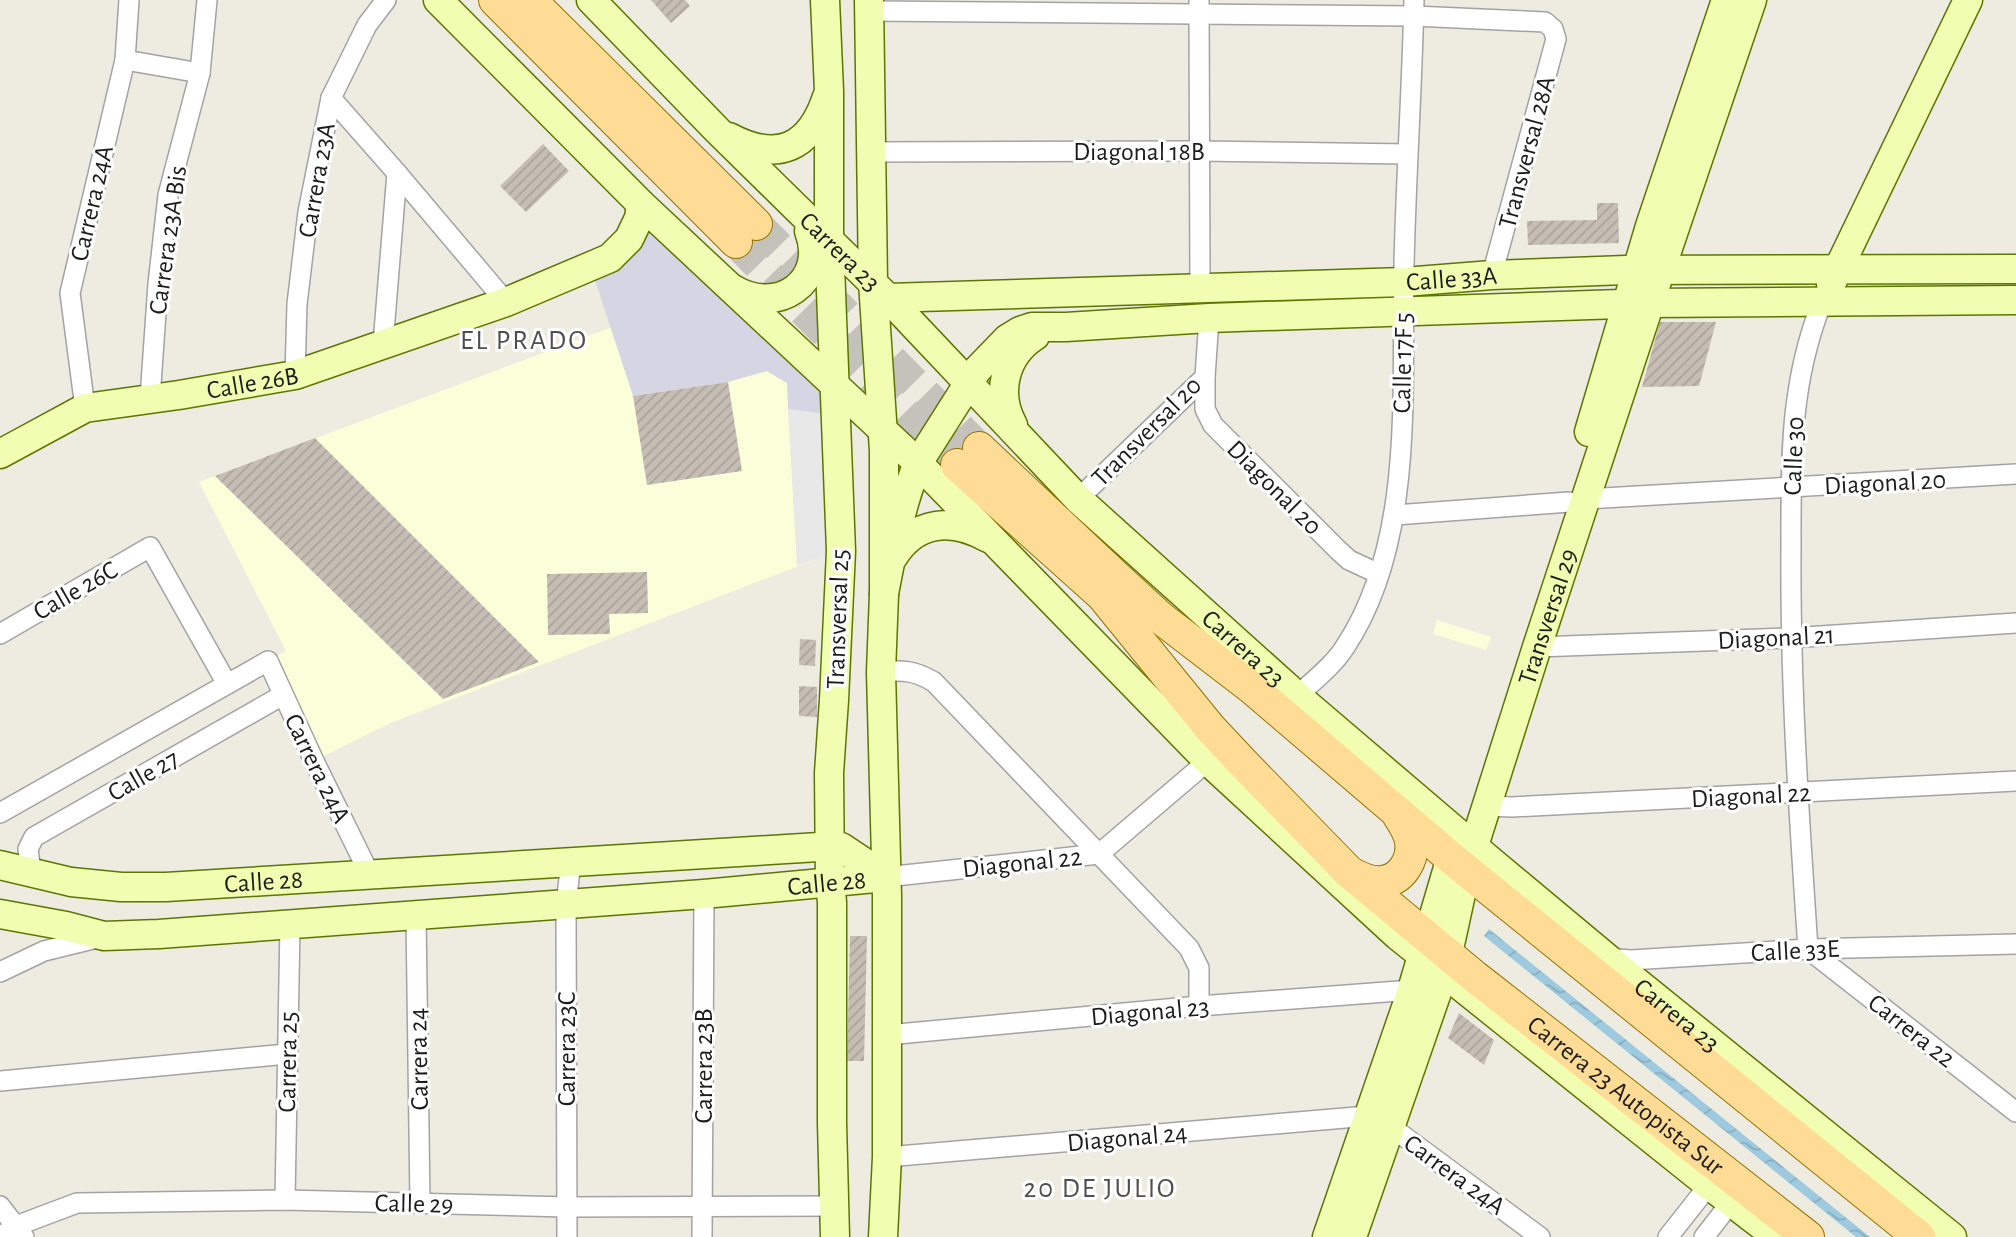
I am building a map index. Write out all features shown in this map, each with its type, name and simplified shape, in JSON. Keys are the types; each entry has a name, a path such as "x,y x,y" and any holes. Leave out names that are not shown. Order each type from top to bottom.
{"main road":[{"name":"Carrera 23","path":"438,0 641,204 918,463 1208,761 1398,936 1435,954"},
{"name":"Carrera 23","path":"495,0 746,233 530,0"},
{"name":"Carrera 23","path":"591,0 717,130 880,290 1078,499 1297,696 1462,852"},
{"name":"Transversal 25","path":"825,0 829,92 829,240 841,551 829,773 835,1237"},
{"name":"Transversal 29","path":"1649,270 1650,226 1726,0"},
{"name":"Transversal 29","path":"1327,1237 1379,1121 1435,954 1462,852 1578,500 1649,270 1752,0"},
{"name":"Calle 30","path":"1822,302 1968,0"},
{"name":"Transversal 25","path":"869,6 871,152 880,290 884,432 881,672 886,877 887,1157 883,1237"},
{"path":"717,130 757,148 775,150 789,147 806,136 815,125 829,92"},
{"path":"717,277 740,292 759,299 783,295 800,285 813,263 813,243 804,222 788,200"},
{"name":"Calle 26B","path":"0,454 85,408 295,375 506,302 610,258 629,239 639,218 641,204"},
{"name":"Calle 33A","path":"880,290 1200,288 1404,282 1492,275 1649,270 2016,269"},
{"name":"Calle 33A","path":"968,382 1003,342 1014,334 1039,326 1066,327 1404,310 1638,304 2016,300"},
{"path":"1031,450 1007,411 1005,375 1013,358 1025,343 1047,330 1066,327"},
{"name":"Transversal 25","path":"884,594 912,478 918,463 968,382"},
{"name":"Carrera 23","path":"1777,1237 1709,1185 1435,954 1349,872 1241,762 1102,595 968,456 1163,619 1252,688 1399,816 1462,852 1607,958 1952,1237"},
{"name":"Transversal 29","path":"1462,852 1486,806 1537,647 1578,500"},
{"path":"890,563 906,540 929,527 963,528 974,531 998,545"},
{"path":"1349,872 1379,883 1394,878 1403,871 1409,860 1411,842 1399,816"},
{"name":"Calle 28","path":"0,865 71,881 121,887 166,887 841,847 886,877"},
{"path":"1462,852 1575,960 1919,1237"},
{"name":"Calle 28","path":"0,914 104,936 159,934 566,905 886,877"},
{"name":"Transversal 29","path":"1352,1237 1412,990 1435,954"},
{"name":"Carrera 23 Autopista Sur","path":"1435,954 1475,977 1808,1237"}],"street":[{"name":"Carrera 24A","path":"85,408 70,293 125,60 129,0"},
{"name":"Carrera 23A Bis","path":"150,398 158,284 168,195 200,73 207,0"},
{"name":"Carrera 23A","path":"295,375 298,304 308,212 331,98 367,25 386,0"},
{"path":"869,6 1414,8"},
{"path":"1199,7 1200,288"},
{"name":"Transversal 28A","path":"1414,8 1545,22 1553,29 1556,39 1492,275"},
{"name":"Calle 17F 5","path":"1297,696 1344,650 1362,619 1379,574 1395,515 1401,418 1407,154 1414,8"},
{"path":"125,60 200,73"},
{"path":"331,98 506,302"},
{"name":"Diagonal 18B","path":"871,152 1198,151 1407,154"},
{"path":"383,344 397,173"},
{"name":"Calle 30","path":"1808,949 1790,638 1791,487 1797,389 1806,349 1822,302"},
{"name":"Transversal 20","path":"1078,499 1205,377 1209,318"},
{"name":"Diagonal 20","path":"1205,377 1205,408 1213,425 1349,560 1379,574"},
{"name":"Diagonal 20","path":"1395,515 1578,500 2016,474"},
{"name":"Calle 26C","path":"0,634 150,547 227,684"},
{"name":"Diagonal 21","path":"1537,647 1790,638 2016,623"},
{"name":"Carrera 24A","path":"268,661 370,875"},
{"name":"Calle 27","path":"3,805 268,661"},
{"path":"881,672 901,670 919,673 934,682 1189,948 1199,968 1199,1006"},
{"name":"Calle 27","path":"31,872 28,849 34,837 283,695"},
{"name":"Diagonal 22","path":"886,877 1099,854 1208,761"},
{"name":"Diagonal 22","path":"1486,806 1512,807 2016,781"},
{"name":"Carrera 23C","path":"566,1237 566,905 571,861"},
{"name":"Carrera 23B","path":"702,1237 704,894"},
{"name":"Carrera 24","path":"416,916 420,1203"},
{"name":"Carrera 25","path":"285,1200 290,925"},
{"path":"0,972 44,951 104,936"},
{"name":"Calle 33E","path":"1575,960 1630,960 1808,949 2016,944"},
{"name":"Carrera 22","path":"1808,949 2016,1112"},
{"name":"Diagonal 23","path":"887,1035 1199,1006 1412,990"},
{"path":"0,1081 287,1054"},
{"name":"Carrera 24A","path":"1379,1121 1541,1237"},
{"name":"Diagonal 24","path":"887,1157 1379,1121"},
{"path":"1668,1237 1709,1185"},
{"name":"Calle 29","path":"13,1233 77,1203 285,1200 567,1207 835,1206"},
{"path":"1704,1237 1732,1201"},
{"path":"0,1206 13,1233"}],"shaded area":[{"path":"639,218 836,388 825,414 788,409 787,383 767,371 728,382 633,396 591,268"},
{"path":"612,327 634,396 727,382 767,371 787,383 830,554 393,722 314,761 268,661 286,651 199,482"},
{"path":"788,409 825,414 830,554 797,566"},
{"path":"1437,620 1491,637 1486,650 1433,634"}],"water":[{"path":"1489,929 1870,1237 1856,1237 1484,936"}],"building":[{"path":"651,0 685,0 690,6 671,23"},
{"path":"543,144 569,171 526,212 500,186"},
{"path":"1597,203 1618,203 1619,243 1528,245 1527,221 1597,220"},
{"path":"1660,322 1716,322 1699,386 1642,387"},
{"path":"728,382 742,471 647,485 633,396"},
{"path":"315,438 539,662 443,699 215,476"},
{"path":"647,572 648,613 609,614 610,634 548,635 547,574"},
{"path":"800,639 816,640 815,666 799,665"},
{"path":"799,686 817,687 817,717 799,716"},
{"path":"850,936 867,936 864,1061 847,1061"},
{"path":"1459,1013 1494,1040 1484,1065 1448,1038"}],"tunnel":[{"path":"756,224 979,448"},
{"path":"736,242 957,465"}],"district":[{"name":"EL PRADO","path":"524,339"},
{"name":"20 DE JULIO","path":"1100,1187"}]}
